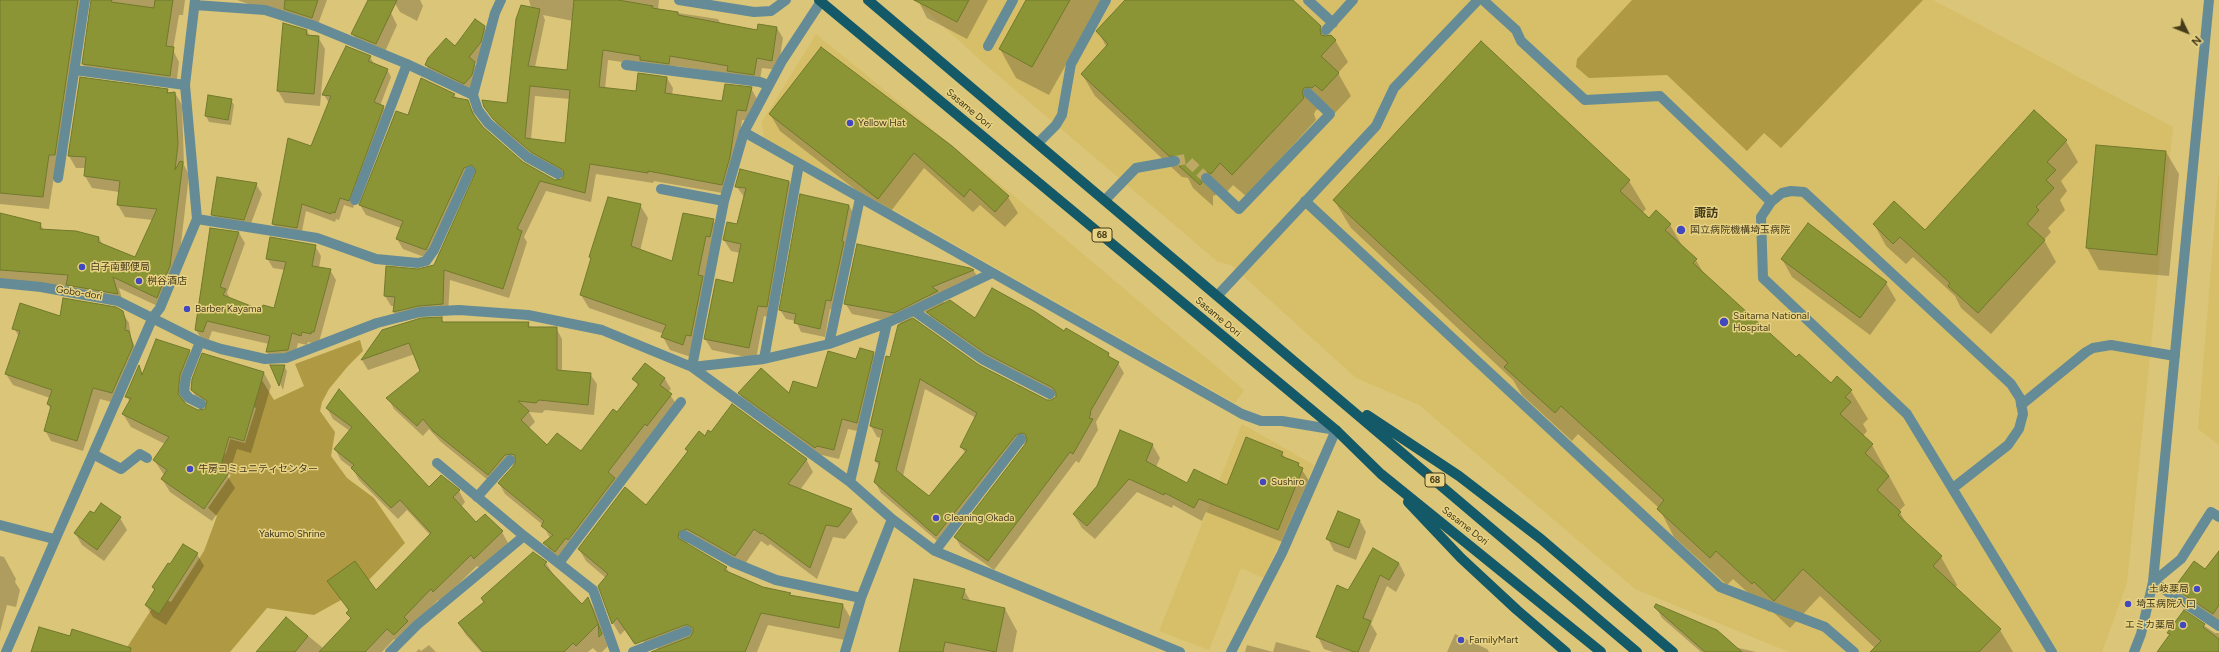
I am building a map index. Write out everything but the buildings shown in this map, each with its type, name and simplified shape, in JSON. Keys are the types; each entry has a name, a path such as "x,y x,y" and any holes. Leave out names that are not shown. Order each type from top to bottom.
{"main road":[{"name":"Sasame Dori","path":"821,0 1336,430 1381,474 1532,594 1601,652"},
{"name":"Sasame Dori","path":"868,0 1218,295 1636,652"},
{"path":"1332,392 1465,480 1541,539 1673,652"},
{"path":"1381,474 1461,558 1517,610 1566,652"}],"street":[{"path":"58,178 85,0"},
{"path":"501,0 495,13 473,95 478,110 488,123 527,157 558,174"},
{"path":"679,0 754,12 771,11 786,0"},
{"path":"821,0 768,85 744,132 724,201 692,367 764,358 829,344 887,323 992,273"},
{"path":"988,46 1013,0"},
{"path":"1038,143 1056,125 1062,115 1071,64 1106,0"},
{"path":"1308,0 1329,26 1353,0"},
{"path":"1218,295 1376,126 1394,88 1478,0"},
{"path":"1483,0 1516,30 1521,41 1585,100 1660,96 1771,202"},
{"path":"2134,652 2141,634 2153,582 2209,0"},
{"path":"6,652 54,539 153,317 160,308 197,219 185,85 195,3 265,10 315,26 407,64 473,95"},
{"path":"356,200 407,64"},
{"path":"626,65 760,82 768,85"},
{"path":"75,70 185,85"},
{"path":"1206,178 1239,209 1330,114 1308,93"},
{"path":"744,132 1242,414 1261,421 1282,421 1336,430 1282,553 1231,652"},
{"path":"1105,200 1136,168 1175,161"},
{"path":"764,358 799,164"},
{"path":"197,219 317,238 376,259 418,263 426,261 434,250 470,171"},
{"path":"660,189 724,201"},
{"path":"1953,488 2008,445 2019,429 2023,414 2020,398 2012,384 1804,192 1791,191 1782,193 1771,202 1761,217 1763,278 1906,414 1953,488 2048,650"},
{"path":"829,344 860,198"},
{"path":"1305,201 1720,587 1825,627 1854,652"},
{"name":"Gobo-dori","path":"0,283 41,287 118,300 200,342 221,349 265,359 286,358 378,323 420,312 459,310 528,315 602,330 692,367 850,482 892,519 935,552 1180,652"},
{"path":"914,311 982,359 1050,394"},
{"path":"850,482 887,323"},
{"path":"200,342 186,377 184,392 189,398 201,404"},
{"path":"2021,405 2086,352 2094,348 2111,345 2175,356"},
{"path":"559,563 681,402"},
{"path":"935,552 1020,439"},
{"path":"93,454 120,469 140,454 147,458"},
{"path":"477,497 510,460"},
{"path":"437,463 524,536 594,590 612,651"},
{"path":"2153,582 2181,559 2211,512 2219,517"},
{"path":"845,652 861,598 892,519"},
{"path":"0,525 54,539"},
{"path":"684,535 732,562 776,580 861,598"},
{"path":"390,652 416,625 524,536"},
{"path":"2153,582 2219,626"},
{"path":"633,652 687,632"}],"shaded area":[{"name":"Saitama National Hospital","path":"915,0 1933,0 2173,127 2127,583 2102,652 1789,652 1635,589 1419,405 1356,378 1231,265 1218,262 981,61"},
{"path":"816,34 1025,205 1244,390 1235,403 894,210 764,139 762,122"},
{"path":"2219,168 2219,445 2198,429"},
{"path":"1242,424 1314,465 1264,578 1241,568 1209,650 1159,631"}],"green space":[{"path":"1632,0 1923,0 1781,148 1764,133 1747,151 1667,75 1589,78 1576,67 1577,59"},
{"name":"Yakumo Shrine","path":"360,340 363,351 329,389 322,402 320,411 335,432 331,456 347,478 374,498 405,543 359,590 314,615 267,608 230,652 124,652 160,596 171,602 204,551 217,516 208,508 231,475 215,464 226,453 230,439 245,443 256,408 248,405 262,380 274,400 304,386 295,364"}],"tunnel":[{"path":"1175,161 1186,159 1206,178"}],"place":[{"name":"Yellow Hat","path":"850,123"},
{"name":"国立病院機構埼玉病院","path":"1681,230"},
{"name":"白子南郵便局","path":"82,267"},
{"name":"桝谷酒店","path":"139,281"},
{"name":"Barber Kayama","path":"187,309"},
{"name":"Saitama National Hospital","path":"1724,322"},
{"name":"牛房コミュニティセンター","path":"190,469"},
{"name":"Sushiro","path":"1263,482"},
{"name":"Cleaning Okada","path":"936,518"},
{"name":"土岐薬局","path":"2197,589"},
{"name":"埼玉病院入口","path":"2128,604"},
{"name":"エミカ薬局","path":"2183,625"},
{"name":"FamilyMart","path":"1461,640"}],"district":[{"name":"諏訪","path":"1706,213"}]}
